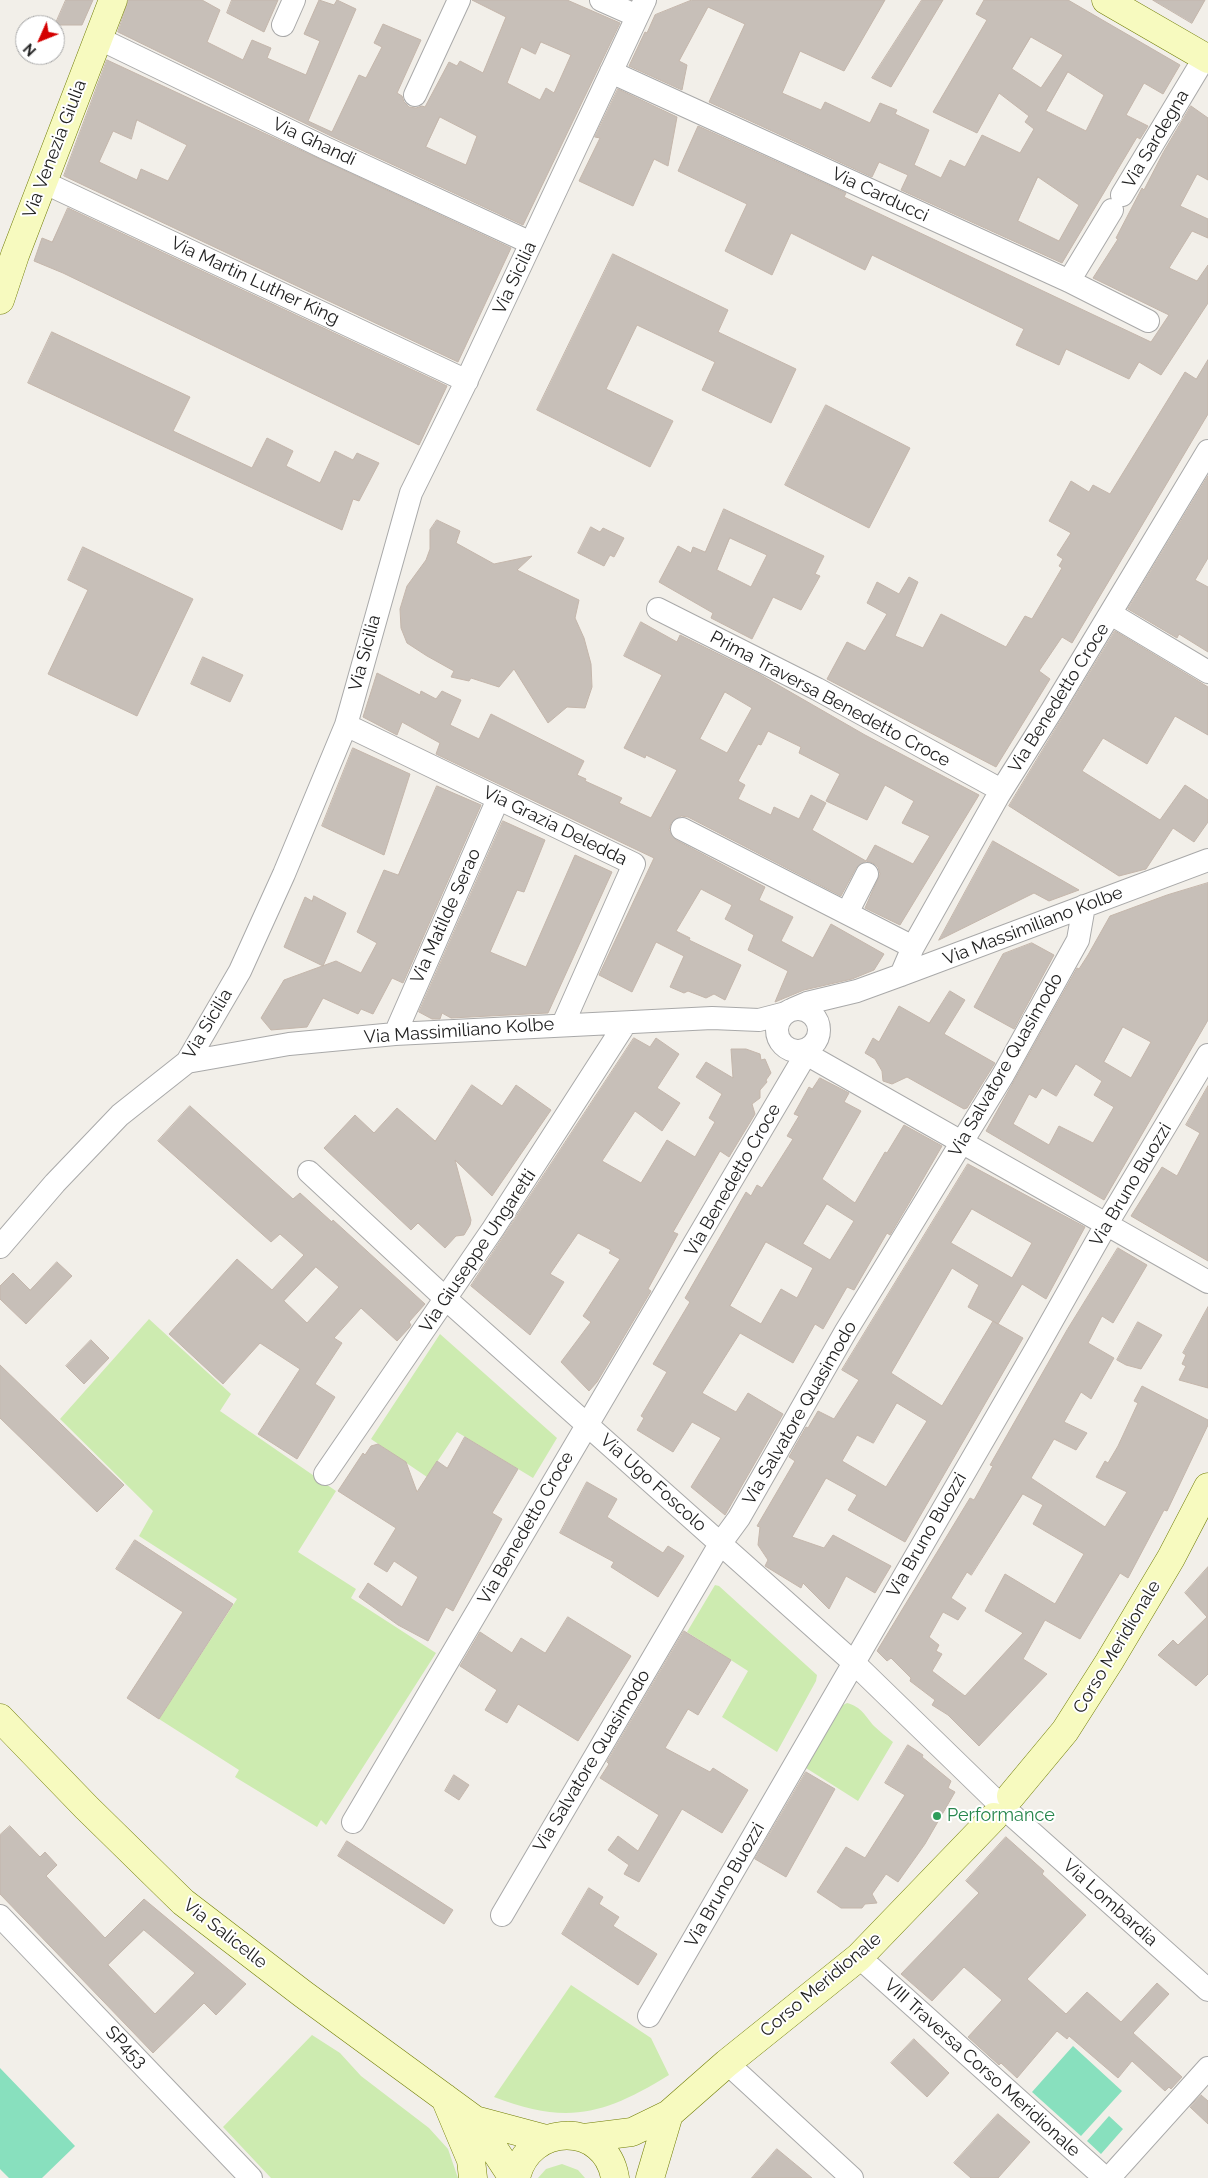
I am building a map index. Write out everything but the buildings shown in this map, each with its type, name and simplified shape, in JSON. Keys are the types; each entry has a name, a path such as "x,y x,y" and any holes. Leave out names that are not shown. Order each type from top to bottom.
{"street":[{"name":"Via Venezia Giulia","path":"0,300 113,0"},
{"path":"283,25 294,0"},
{"path":"415,95 459,0"},
{"path":"600,0 641,8"},
{"path":"1106,0 1206,58"},
{"name":"Via Sicilia","path":"0,1247 54,1183 120,1115 187,1062 240,971 284,874 346,725 412,493 467,381 641,8"},
{"name":"Via Ghandi","path":"98,38 325,148 531,243"},
{"name":"Via Sardegna","path":"1070,282 1206,58"},
{"name":"Via Carducci","path":"611,72 1070,282 1148,321"},
{"name":"Via Martin Luther King","path":"43,182 467,381"},
{"name":"Via Benedetto Croce","path":"901,975 913,947 1002,790 1111,614 1208,450"},
{"name":"Prima Traversa Benedetto Croce","path":"658,609 817,690 1002,790"},
{"path":"1111,614 1208,672"},
{"name":"Via Grazia Deledda","path":"346,725 634,864 563,1024"},
{"name":"Via Matilde Serao","path":"394,1034 498,799"},
{"path":"682,828 913,947"},
{"name":"Via Massimiliano Kolbe","path":"187,1062 290,1044 394,1034 563,1024 625,1024 712,1018 759,1020 790,1011 807,1003 858,991 1208,860"},
{"path":"847,913 867,874"},
{"name":"Via Salvatore Quasimodo","path":"502,1915 720,1544 740,1518 846,1332 1003,1075 1078,940 1084,906"},
{"name":"Via Massimiliano Kolbe","path":"733,1020 798,1051 813,1046 827,1016 840,1002 858,991"},
{"path":"820,1034 817,1020 813,1014 800,1009 790,1011 778,1024 779,1038 798,1051 1208,1282"},
{"name":"Via Giuseppe Ungaretti","path":"325,1474 446,1299 546,1149 625,1024"},
{"name":"Via Benedetto Croce","path":"353,1822 446,1663 517,1548 587,1423 660,1304 791,1080 798,1051"},
{"name":"Via Bruno Buozzi","path":"649,2016 1106,1225 1208,1055"},
{"name":"Via Ugo Foscolo","path":"310,1172 446,1299 853,1662 1003,1807"},
{"name":"Corso Meridionale","path":"584,2138 632,2132 669,2114 727,2063 859,1958 1003,1807 1065,1731 1171,1558 1208,1486"},
{"name":"Via Salicelle","path":"0,1718 86,1807 183,1902 303,1994 475,2120"},
{"name":"Via Lombardia","path":"1003,1807 1208,1990"},
{"name":"SP453","path":"0,1916 251,2178"},
{"name":"VIII Traversa Corso Meridionale","path":"859,1958 1105,2178"},
{"path":"727,2063 852,2178"},
{"path":"1109,2178 1208,2068"},
{"path":"445,2098 471,2160 473,2178"},
{"path":"650,2178 669,2114"},
{"path":"475,2120 546,2139"},
{"path":"475,2120 515,2178"},
{"path":"515,2178 525,2156 534,2146 546,2139 565,2135 584,2138 598,2147 609,2160 615,2178"}],"green space":[{"path":"149,1319 231,1394 220,1411 336,1491 298,1552 356,1589 351,1598 436,1653 326,1825 321,1820 317,1827 235,1777 239,1770 159,1719 237,1599 139,1536 153,1511 60,1419"},
{"path":"440,1334 557,1438 533,1478 457,1432 427,1477 371,1439"},
{"path":"715,1585 719,1586 817,1675 816,1681 777,1752 722,1717 748,1671 687,1632"},
{"path":"847,1703 860,1709 874,1726 893,1742 858,1801 806,1768 843,1705"},
{"path":"571,1985 651,2038 669,2075 625,2099 584,2112 543,2111 520,2106 494,2097"},
{"path":"312,2035 340,2053 361,2076 429,2128 448,2149 458,2178 271,2178 223,2127"},
{"path":"1073,2046 1122,2091 1081,2136 1032,2092"},
{"path":"0,2068 75,2146 42,2178 9,2178 0,2169"},
{"path":"1109,2116 1123,2129 1101,2154 1087,2141"},
{"path":"562,2164 578,2170 585,2178 538,2178 546,2169"}],"place":[{"name":"Performance","path":"937,1816"}]}
